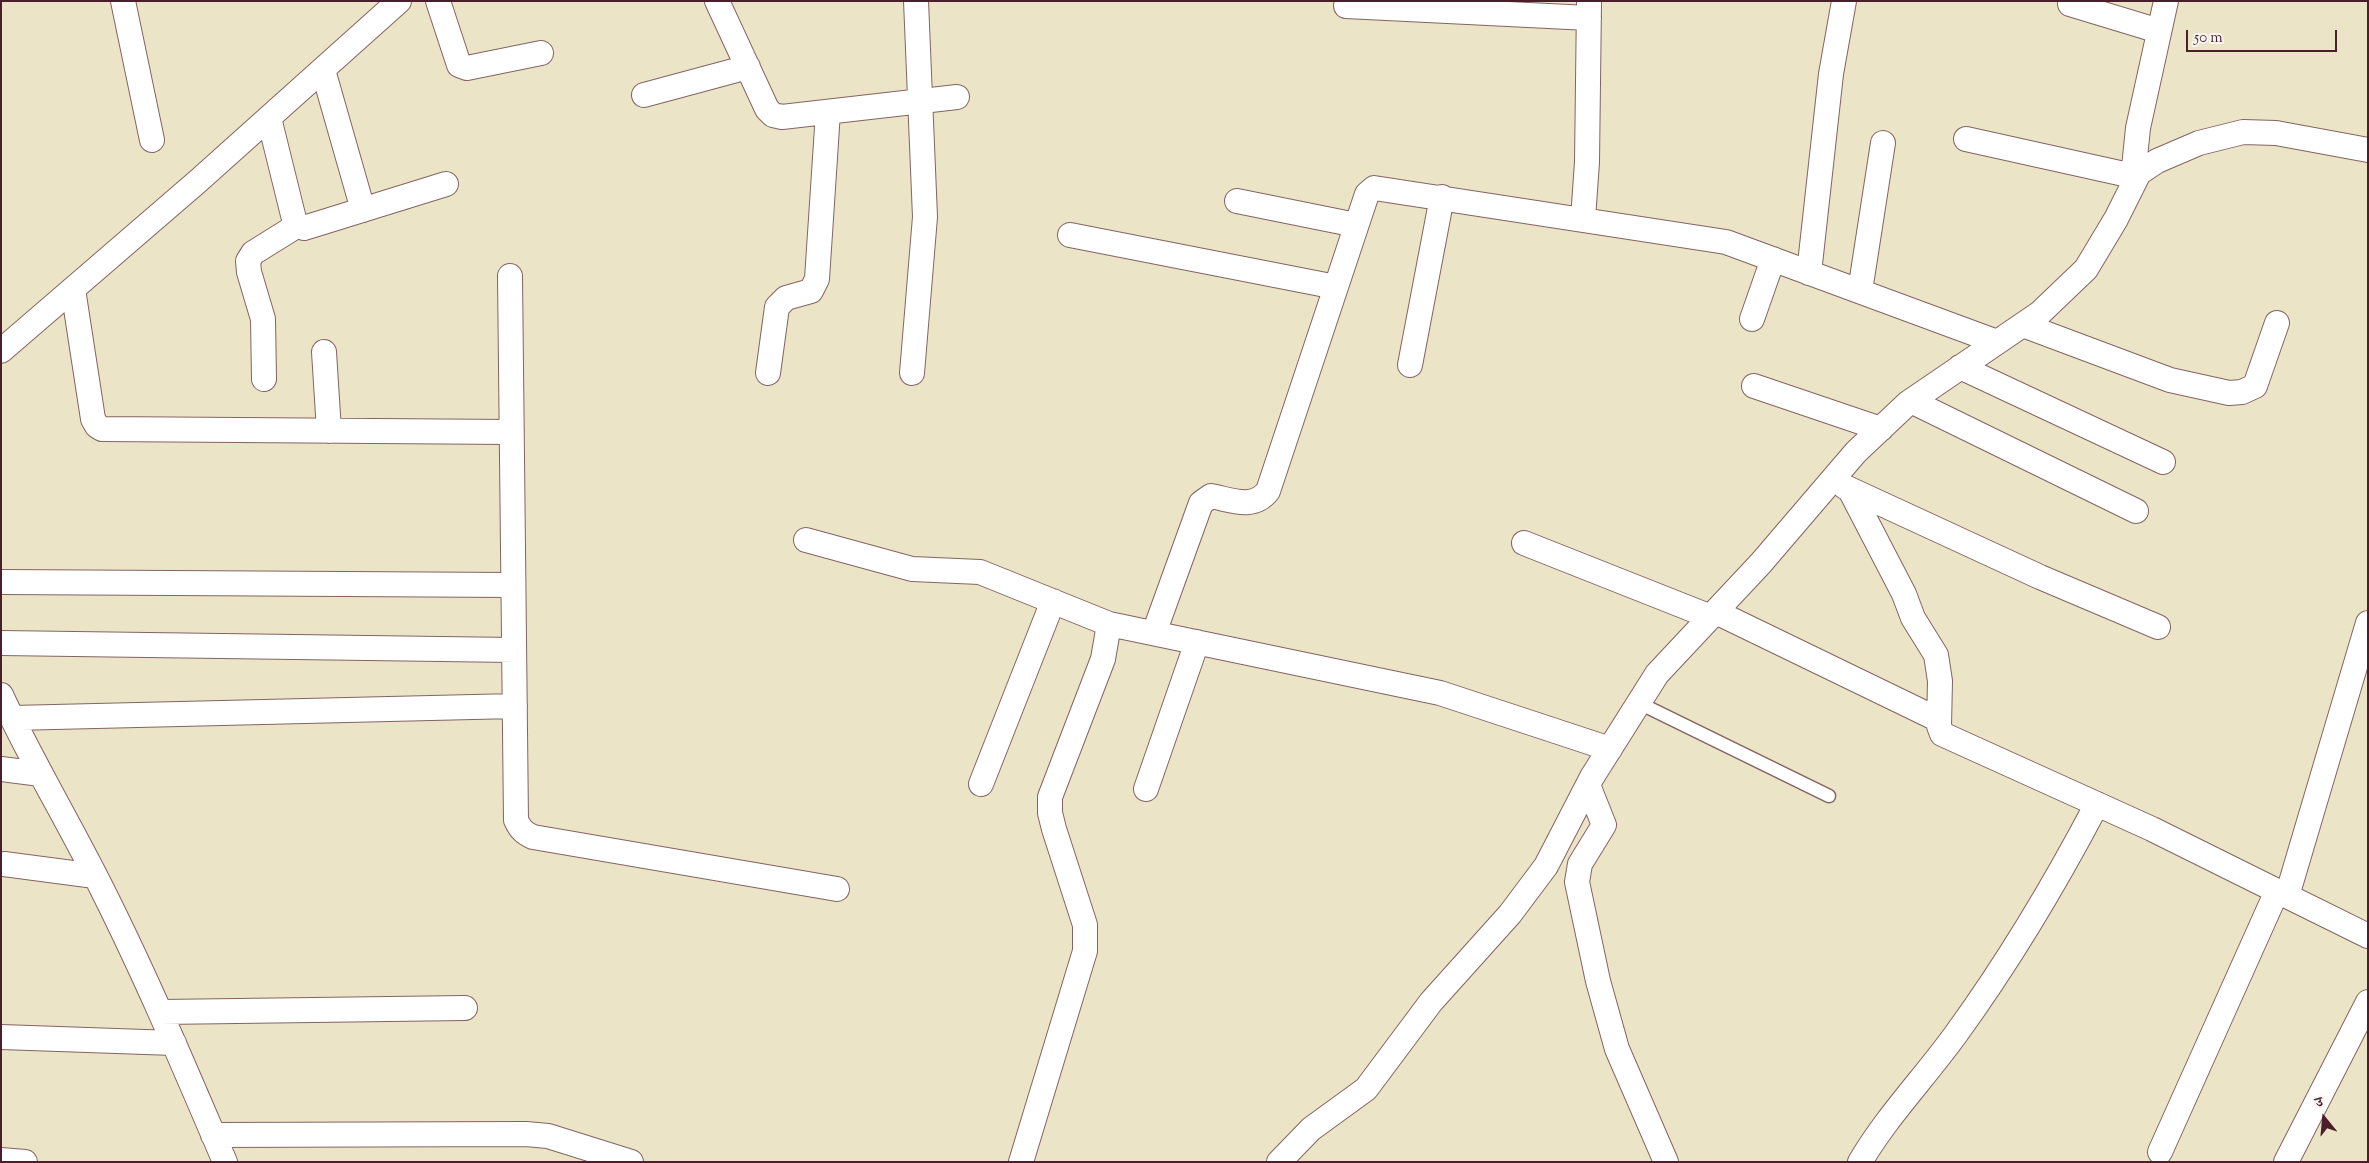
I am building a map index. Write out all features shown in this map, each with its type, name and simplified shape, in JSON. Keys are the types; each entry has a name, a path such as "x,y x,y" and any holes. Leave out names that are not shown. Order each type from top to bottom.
{"street":[{"path":"123,1 152,140"},
{"path":"1,351 269,118 399,1"},
{"path":"438,1 459,65 467,68 541,53"},
{"path":"717,1 767,109 773,115 782,117 957,97"},
{"path":"912,373 925,225 916,1"},
{"path":"1809,273 1831,74 1844,1"},
{"path":"2132,182 2138,128 2166,1"},
{"path":"2070,4 2160,31"},
{"path":"1346,6 1589,10 1587,162 1583,219"},
{"path":"644,95 748,67"},
{"path":"323,70 362,210"},
{"path":"768,373 777,307 786,298 811,291 817,279 828,112"},
{"path":"269,118 294,219 298,226 304,228 446,184"},
{"path":"1279,1162 1311,1129 1366,1089 1431,1002 1510,914 1546,866 1588,786 1657,674 1761,563 1841,484 1856,452 1880,429 1911,401 2040,313 2086,269 2116,219 2132,182 2139,173 2157,161 2199,143 2242,132 2276,133 2368,150"},
{"path":"1966,139 2132,182"},
{"path":"1860,291 1883,143"},
{"path":"1154,633 1201,503 1211,496 1250,503 1257,502 1268,491 1356,225 1367,194 1374,188 1726,242 1997,342"},
{"path":"1410,365 1442,197"},
{"path":"1237,201 1356,225"},
{"path":"264,379 263,319 249,272 248,261 253,253 298,226"},
{"path":"1070,235 1336,287"},
{"path":"1752,319 1773,260"},
{"path":"510,276 516,820 524,832 533,836 837,889"},
{"path":"73,289 93,419 97,426 102,429 511,432"},
{"path":"2023,325 2170,380 2229,393 2242,392 2255,386 2277,322"},
{"path":"324,352 329,431"},
{"path":"1960,367 2163,462"},
{"path":"1754,386 1880,429"},
{"path":"1911,401 2136,511"},
{"path":"1841,484 2040,577 2158,627"},
{"path":"1841,484 1904,594 1913,618 1936,655 1940,681 1939,720 1942,734 2097,804 2368,936"},
{"path":"806,540 912,569 980,572 1109,624 1440,692 1610,749"},
{"path":"1524,543 1713,614 1939,720"},
{"path":"1,582 513,584"},
{"path":"981,784 1053,601"},
{"path":"2160,1152 2282,893 2368,623"},
{"path":"1021,1162 1085,952 1085,925 1054,829 1050,813 1050,797 1103,659 1109,624"},
{"path":"1146,789 1197,642"},
{"path":"1,643 514,650"},
{"path":"225,1162 160,1012 95,876 6,709 515,706"},
{"path":"1,769 41,774"},
{"path":"1588,786 1604,825 1577,873 1595,970 1617,1049 1666,1162"},
{"path":"1860,1162 1956,1034 2004,962 2050,892 2097,804"},
{"path":"4,864 95,876"},
{"path":"2286,1162 2368,1002"},
{"path":"160,1012 464,1008"},
{"path":"1,1037 174,1043"},
{"path":"214,1135 526,1134 548,1136 631,1162"},
{"path":"1,1160 25,1162"}],"lane":[{"path":"1639,703 1829,796"}]}
